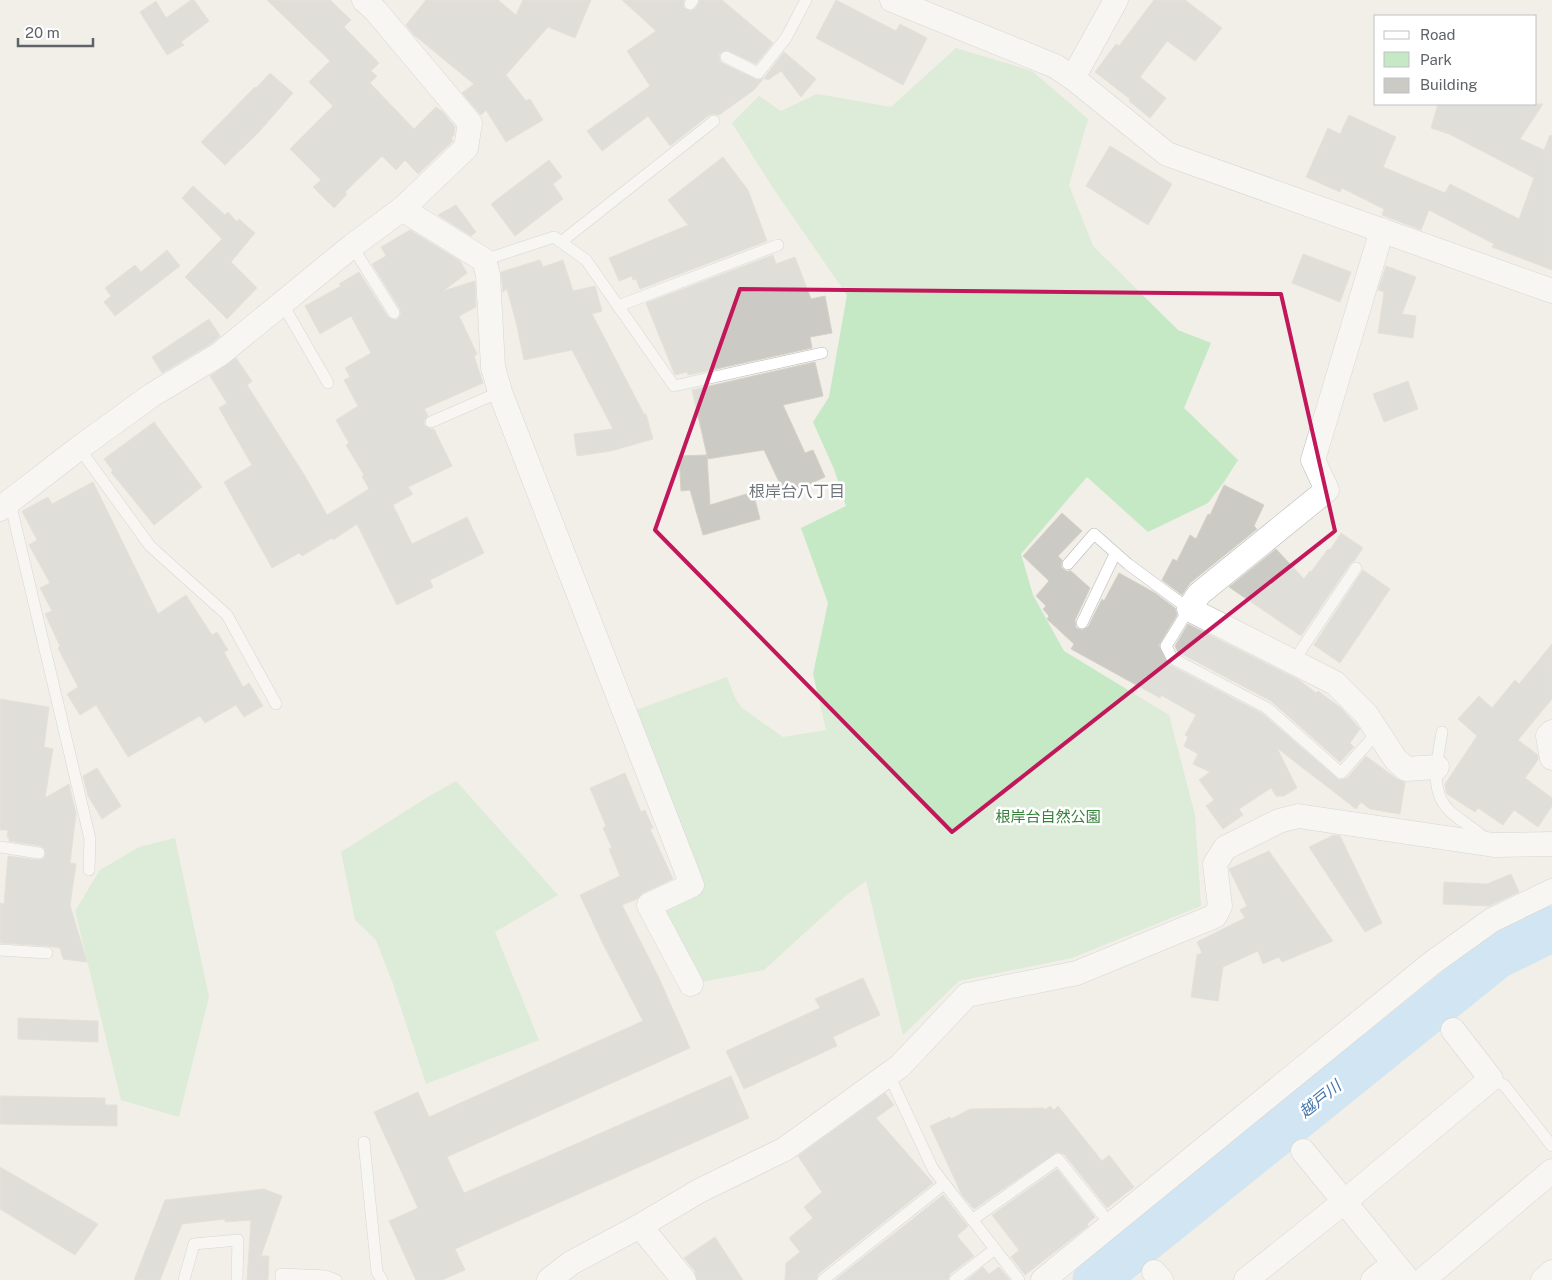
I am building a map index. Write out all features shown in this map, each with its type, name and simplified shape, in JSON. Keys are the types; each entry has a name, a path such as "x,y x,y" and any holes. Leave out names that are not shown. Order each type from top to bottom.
{"street":[{"path":"892,0 1055,66 1073,78 1166,154 1552,291"},
{"path":"1073,78 1116,0"},
{"path":"5,506 79,448 152,395 220,354 352,246 402,209 466,148 470,123 375,4"},
{"path":"402,209 484,260 488,275 493,367 500,392 692,885 649,906 691,984"},
{"path":"1382,230 1313,460 1327,490 1199,594 1189,609 1335,683 1366,714 1377,734 1396,760 1406,768 1437,767"},
{"path":"1552,732 1548,736 1552,758"},
{"path":"549,1280 571,1262 640,1226 699,1192 785,1149 900,1066 967,995 1077,973 1215,916 1220,906 1215,864 1225,848 1279,821 1298,816 1494,846 1552,844"},
{"path":"1043,1280 1432,963 1492,920 1552,890"},
{"path":"1246,1280 1344,1202 1491,1079 1454,1030"},
{"path":"1303,1151 1401,1272 1374,1280"},
{"path":"1423,1280 1552,1171"},
{"path":"640,1226 684,1280"},
{"path":"1543,1280 1552,1272"}],"lane":[{"path":"726,57 758,72 786,38 806,0"},
{"path":"561,242 714,121"},
{"path":"484,260 554,237 586,260 674,386 822,353"},
{"path":"618,306 778,245"},
{"path":"352,246 394,314"},
{"path":"282,303 328,383"},
{"path":"431,422 500,392"},
{"path":"79,448 150,546 227,615 276,704"},
{"path":"5,506 90,839 89,870"},
{"path":"1068,564 1094,534 1116,554 1189,609 1166,646 1172,658 1267,708 1342,773 1377,734"},
{"path":"1082,623 1116,554"},
{"path":"1293,662 1356,568"},
{"path":"1442,732 1437,767 1438,793 1449,810 1494,846"},
{"path":"0,847 38,853"},
{"path":"0,950 47,953"},
{"path":"889,1075 933,1170 1019,1280"},
{"path":"1491,1079 1504,1085 1552,1146"},
{"path":"364,1142 377,1272 382,1280"},
{"path":"972,1220 1058,1159 1111,1225"},
{"path":"823,1280 944,1184"},
{"path":"184,1280 194,1244 238,1240 237,1280"},
{"path":"955,1280 995,1249"},
{"path":"281,1280 281,1274 326,1276 336,1280"}],"highlighted area":[{"path":"740,289 1281,294 1335,531 952,832 655,530"}],"green space":[{"name":"根岸台自然公園","path":"956,48 1032,71 1088,119 1069,185 1093,246 1178,330 1211,343 1184,408 1238,460 1208,503 1148,532 1087,477 1021,554 1033,595 1064,651 1169,715 1195,815 1201,906 1072,958 959,981 903,1035 866,881 843,898 764,970 691,984 649,905 692,885 625,714 727,677 735,698 742,708 783,737 826,730 813,674 828,603 801,528 846,506 834,469 813,422 829,397 847,295 773,188 732,123 759,96 781,111 817,94 891,107"},
{"path":"456,781 558,895 495,932 539,1040 426,1084 393,984 376,940 355,920 341,852"},
{"path":"175,838 209,997 179,1117 121,1100 75,911 100,870 139,847"}],"building":[{"path":"191,0 194,0 209,21 181,42 184,45 167,55 140,12 156,1 166,18"},
{"path":"267,0 330,0 351,20 344,27 379,63 371,71 377,76 370,83 414,129 436,107 441,110 455,127 454,135 451,138 453,141 418,174 405,160 396,170 382,156 345,192 347,194 334,208 313,187 321,180 290,149 333,106 309,82 330,61"},
{"path":"426,0 498,0 516,15 523,0 591,0 575,38 548,27 506,75 526,101 530,99 543,120 506,142 486,110 481,115 462,93 474,84 414,35 406,25"},
{"path":"622,0 684,0 683,7 690,11 696,8 700,0 722,0 773,43 756,64 726,50 719,54 720,61 758,80 764,78 754,90 719,115 709,115 670,146 648,116 602,151 587,131 650,86 627,51 656,31"},
{"path":"836,0 896,31 900,24 927,38 903,85 816,38"},
{"path":"1154,0 1185,0 1222,28 1195,61 1167,41 1140,77 1166,98 1150,118 1129,101 1130,99 1095,72 1116,44 1119,46"},
{"path":"784,52 816,79 801,97 781,71 768,80 764,78"},
{"path":"270,73 293,93 258,133 225,165 201,142"},
{"path":"1543,104 1520,139 1544,150 1550,135 1552,136 1552,270 1492,247 1494,244 1429,210 1421,230 1382,215 1384,209 1342,188 1340,192 1306,177 1328,128 1340,134 1349,115 1396,137 1383,167 1445,193 1450,184 1519,219 1534,178 1449,134 1431,128 1438,105"},
{"path":"1110,146 1172,184 1148,225 1086,186"},
{"path":"723,157 748,190 767,241 640,289 636,279 633,280 632,276 619,281 609,258 688,225 668,200"},
{"path":"549,160 562,177 553,184 563,199 515,236 491,204"},
{"path":"193,186 225,215 228,212 237,222 239,219 255,233 231,262 257,288 227,319 185,277 222,239 182,198"},
{"path":"456,205 476,232 471,236 438,215"},
{"path":"410,230 460,261 467,273 443,291 475,281 476,307 459,316 477,354 474,356 483,383 424,409 428,415 424,425 434,429 452,466 408,487 413,494 393,505 412,544 467,517 484,553 430,580 433,587 397,605 357,524 333,540 332,538 302,556 299,553 272,568 224,482 252,465 219,408 227,403 210,376 236,358 252,381 247,385 305,476 327,515 369,489 362,476 364,475 346,445 349,443 336,420 358,406 344,380 350,377 345,368 371,353 351,316 320,334 305,306 341,286 339,284 359,272 388,317 394,320 398,319 401,313 400,309 372,264 386,256 381,247"},
{"path":"167,250 180,266 115,316 104,302 111,296 105,288 135,265 141,272"},
{"path":"1303,254 1351,272 1340,302 1292,283"},
{"path":"773,255 776,264 795,257 811,299 825,296 832,333 810,337 812,348 688,375 687,372 675,375 646,303"},
{"path":"540,260 543,267 563,260 573,291 595,286 602,311 592,314 644,414 646,414 653,439 611,451 577,456 574,434 613,429 572,350 524,360 507,289 503,292 501,272"},
{"path":"1386,266 1416,277 1402,314 1416,316 1413,338 1378,333 1384,292 1378,290"},
{"path":"209,319 220,336 212,343 162,373 152,357"},
{"path":"815,362 823,396 783,405 805,453 813,450 825,477 792,492 788,483 781,486 764,450 707,459 710,505 753,492 760,519 703,535 690,490 681,491 679,456 707,455 692,390"},
{"path":"1408,381 1418,409 1384,422 1373,394"},
{"path":"154,422 202,487 154,525 111,472 113,471 104,459"},
{"path":"93,482 158,614 186,595 212,635 217,632 228,650 224,652 243,687 249,683 263,706 244,717 236,705 205,723 200,716 128,757 96,705 80,715 67,694 78,687 58,648 60,646 45,614 52,611 40,588 50,583 29,545 37,540 22,511 48,497 52,504"},
{"path":"1224,485 1264,505 1254,526 1257,529 1190,583 1182,595 1162,580 1173,559 1177,561 1190,535 1196,539"},
{"path":"1062,513 1082,531 1058,556 1062,560 1061,567 1066,571 1071,571 1090,588 1075,620 1076,628 1082,630 1088,627 1102,599 1104,601 1119,573 1155,593 1175,608 1177,615 1159,645 1168,664 1263,714 1339,780 1347,778 1366,756 1405,783 1400,814 1370,809 1361,802 1356,809 1277,748 1297,788 1284,796 1276,796 1271,788 1239,809 1243,815 1223,829 1206,806 1214,800 1199,780 1210,772 1193,764 1198,754 1184,746 1188,737 1185,735 1196,715 1161,695 1160,698 1071,649 1074,644 1047,619 1049,616 1043,609 1046,606 1036,596 1049,581 1023,556"},
{"path":"1341,533 1363,548 1301,636 1229,587 1276,549 1304,579 1328,549 1330,550"},
{"path":"1363,570 1390,589 1340,663 1314,645"},
{"path":"1188,624 1299,680 1341,708 1360,729 1350,743 1354,747 1340,762 1271,701 1178,652 1175,646"},
{"path":"1552,644 1552,699 1518,740 1538,755 1538,760 1525,778 1552,798 1552,806 1538,827 1514,810 1503,825 1478,808 1475,812 1447,794 1445,784 1477,736 1458,719 1479,696 1492,708 1515,680 1519,684"},
{"path":"0,699 49,707 44,747 53,749 45,798 69,784 76,814 70,863 76,864 70,905 87,962 63,959 60,948 0,943 0,903 4,904 8,856 38,860 44,858 46,854 41,846 9,841 9,837 7,837 8,830 0,830"},
{"path":"97,768 121,806 102,819 88,796 83,776"},
{"path":"625,773 641,812 645,810 653,828 650,829 673,879 622,905 659,978 690,1048 447,1157 464,1193 731,1076 749,1118 455,1249 465,1270 442,1280 416,1280 389,1221 418,1208 374,1112 418,1092 429,1117 643,1021 580,895 620,876 609,849 612,848 603,828 606,826 590,788"},
{"path":"1334,835 1340,836 1382,923 1365,932 1309,847"},
{"path":"1269,851 1333,941 1282,962 1279,957 1263,964 1258,951 1223,967 1218,1001 1191,997 1197,955 1202,953 1197,942 1245,918 1240,910 1247,906 1229,869"},
{"path":"1511,874 1519,892 1489,906 1443,904 1444,882 1487,884"},
{"path":"863,978 880,1015 833,1037 837,1046 744,1089 726,1051 820,1008 815,999"},
{"path":"18,1018 98,1021 98,1042 18,1039"},
{"path":"885,1093 894,1105 876,1118 933,1183 818,1274 816,1280 785,1280 786,1263 800,1252 789,1238 813,1218 804,1207 822,1192 798,1156"},
{"path":"0,1096 105,1098 105,1105 117,1105 117,1126 0,1124"},
{"path":"1050,1106 1054,1110 1058,1106 1102,1161 1109,1155 1134,1187 1107,1208 1064,1154 1057,1152 974,1209 962,1195 930,1126 950,1117 951,1119 970,1109 1044,1108 1045,1110"},
{"path":"0,1167 98,1224 75,1255 0,1209"},
{"path":"1057,1169 1095,1217 1087,1224 1088,1226 1025,1275 1011,1257 1019,1250 992,1215"},
{"path":"264,1189 282,1196 261,1256 269,1256 268,1280 247,1280 251,1220 225,1222 225,1219 182,1224 160,1280 134,1280 165,1200"},
{"path":"943,1195 968,1226 957,1236 974,1256 950,1274 948,1280 835,1280"},
{"path":"715,1237 743,1280 697,1280 695,1271 684,1258"},
{"path":"983,1267 989,1274 999,1267 1010,1280 967,1280"}],"waterway":[{"name":"越戸川","path":"1095,1280 1496,957 1552,929"}],"district":[{"name":"根岸台八丁目","path":"797,491"}]}
